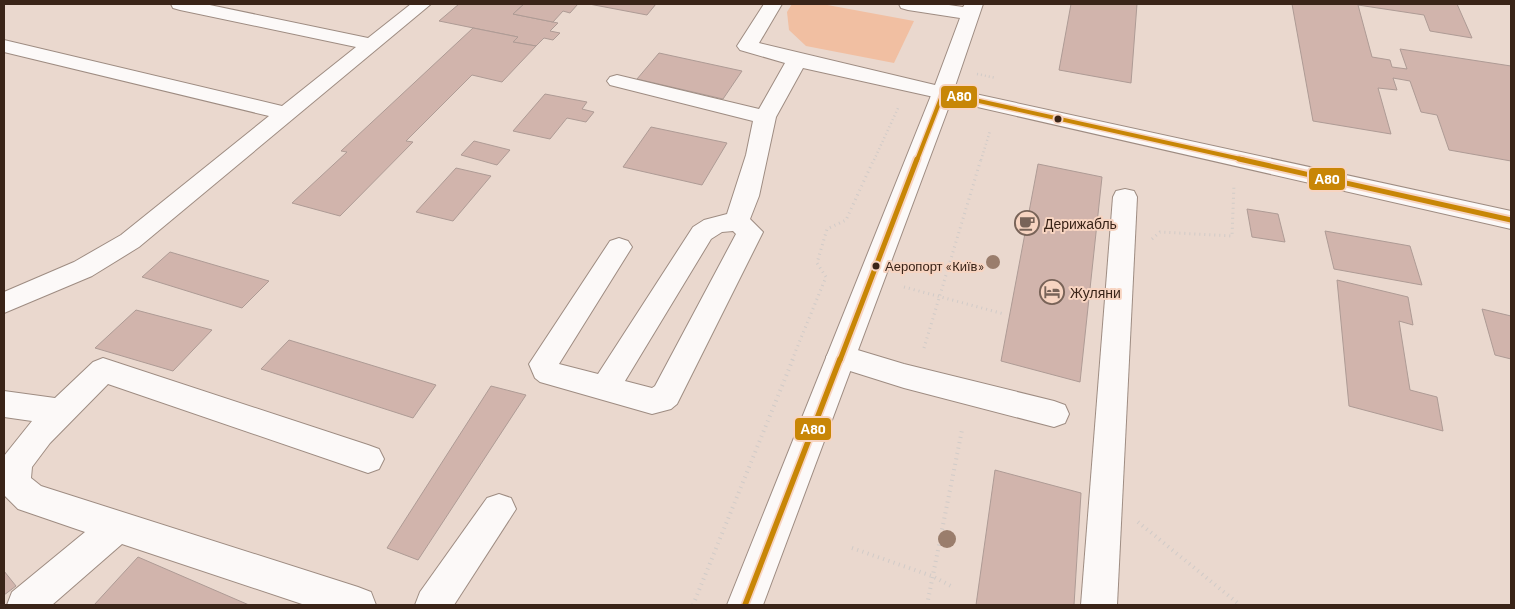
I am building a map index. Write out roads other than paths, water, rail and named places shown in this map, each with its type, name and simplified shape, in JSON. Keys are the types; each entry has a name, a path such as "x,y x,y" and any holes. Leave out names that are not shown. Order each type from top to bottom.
{"main road":[{"path":"180,4 372,44"},
{"path":"11,295 83,269 130,241 422,4"},
{"path":"772,4 747,46 797,60 908,86 947,81 1511,220"},
{"path":"745,605 947,81 972,9 908,4"},
{"path":"4,46 287,114"},
{"path":"736,223 747,196 758,155 765,117 797,60"},
{"path":"617,81 765,117"},
{"path":"1099,605 1125,197"},
{"path":"605,388 702,233 708,227 718,224 736,223 746,227 750,232 666,395 660,400 652,401 550,374 545,370 544,364 619,247"},
{"path":"841,357 904,376 1054,414"},
{"path":"358,605 30,498 14,483 16,462 39,434 103,370 368,458"},
{"path":"4,404 61,412"},
{"path":"433,605 499,509"},
{"path":"25,605 117,526"}],"place":[{"name":"Дерижабль","path":"1027,223"},
{"name":"Аеропорт «Київ»","path":"876,266"},
{"name":"Жуляни","path":"1052,292"}]}
